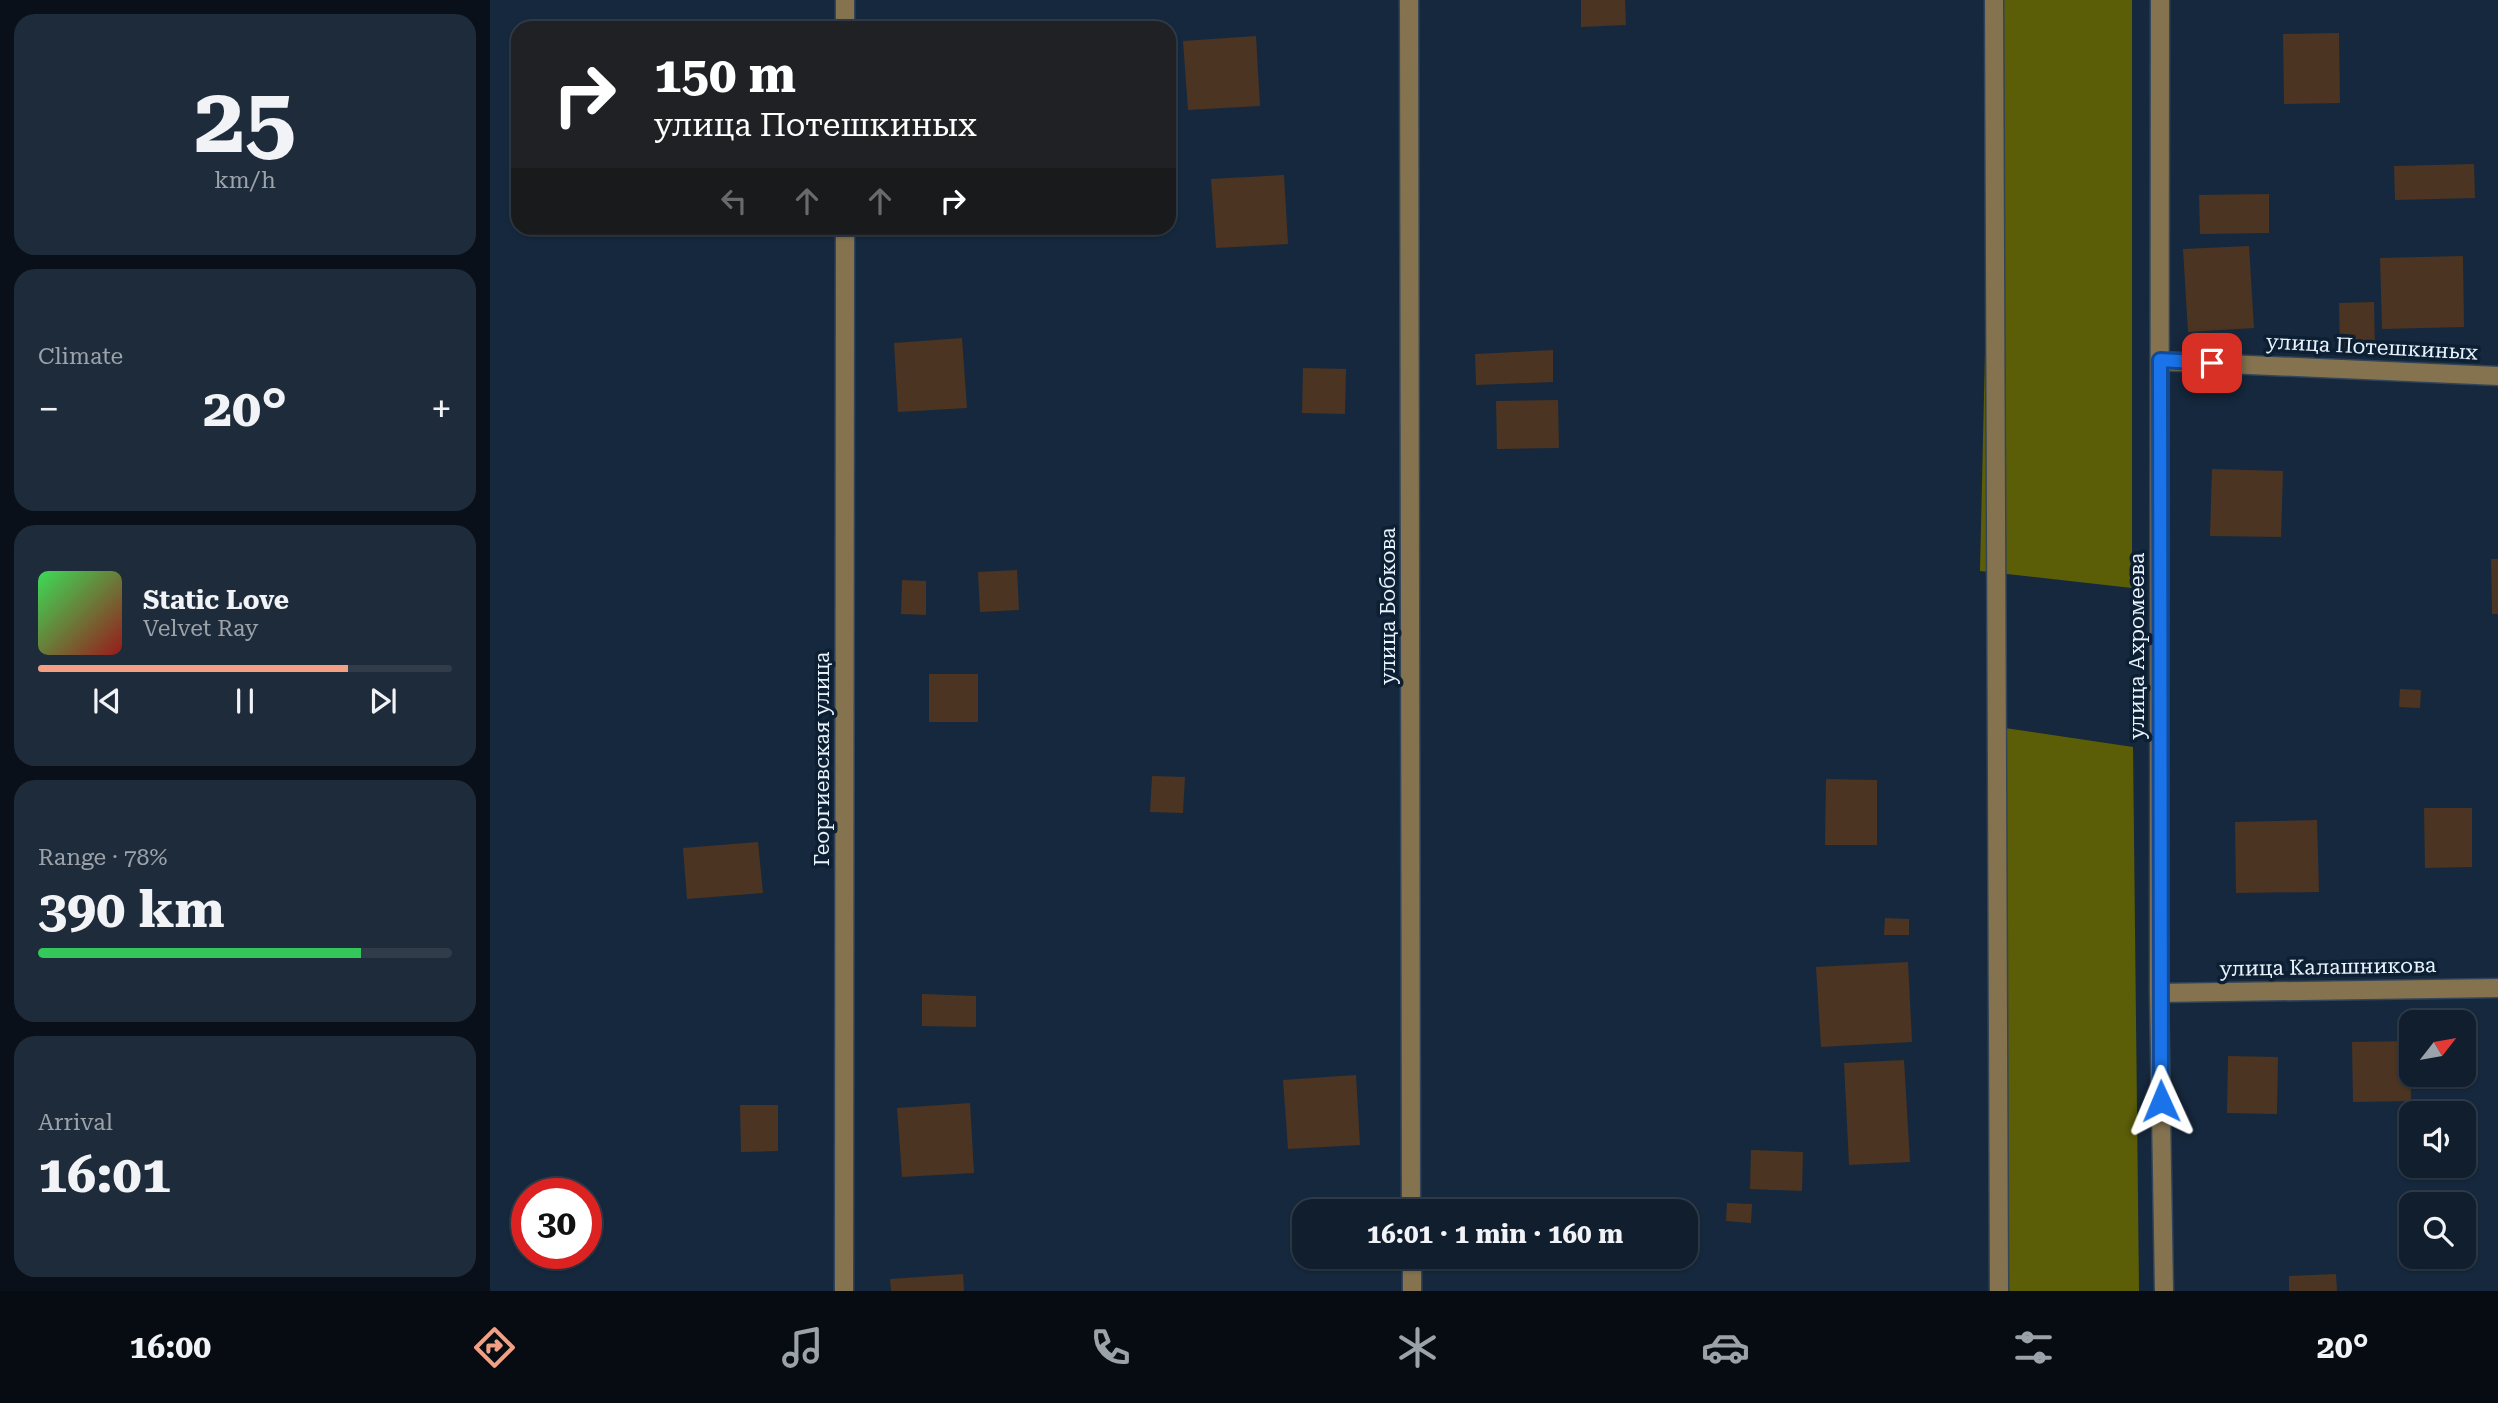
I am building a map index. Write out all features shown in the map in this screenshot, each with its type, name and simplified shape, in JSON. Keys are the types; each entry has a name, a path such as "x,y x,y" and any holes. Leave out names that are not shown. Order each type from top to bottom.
{"street":[{"path":"845,0 845,21"},
{"name":"улица Бобкова","path":"1409,0 1411,1199"},
{"path":"1994,0 1999,1291"},
{"name":"улица Ахромеева","path":"2160,0 2159,993 2164,1291"},
{"name":"Георгиевская улица","path":"844,1291 845,235"},
{"name":"улица Потешкиных","path":"2160,360 2498,376"},
{"name":"улица Калашникова","path":"2159,993 2498,988"},
{"path":"1412,1269 1412,1291"}],"shaded area":[{"path":"1993,0 2132,0 2132,588 1980,571"},
{"path":"1991,726 2133,747 2139,1291 2002,1291"}],"building":[{"path":"1581,0 1625,0 1626,25 1581,27"},
{"path":"2339,33 2340,103 2284,104 2283,34"},
{"path":"1256,36 1260,106 1188,110 1183,41"},
{"path":"2474,164 2475,198 2395,200 2394,166"},
{"path":"1284,175 1288,244 1216,248 1211,179"},
{"path":"2269,194 2269,233 2200,234 2199,195"},
{"path":"2249,246 2254,328 2188,332 2183,249"},
{"path":"2463,256 2464,327 2382,329 2380,258"},
{"path":"2374,302 2375,352 2340,353 2339,303"},
{"path":"962,338 967,408 898,412 894,343"},
{"path":"1553,350 1553,382 1476,385 1475,354"},
{"path":"1303,368 1346,369 1345,414 1302,413"},
{"path":"1558,400 1559,448 1497,449 1496,401"},
{"path":"2212,469 2283,471 2281,537 2210,536"},
{"path":"2491,559 2498,559 2498,614 2492,614"},
{"path":"1017,570 1019,610 980,612 978,572"},
{"path":"902,580 926,581 926,615 901,614"},
{"path":"929,674 978,674 978,722 929,722"},
{"path":"2400,689 2421,690 2420,708 2399,707"},
{"path":"1152,776 1185,777 1183,813 1150,812"},
{"path":"1826,779 1877,780 1877,845 1825,845"},
{"path":"2424,808 2472,808 2472,867 2425,868"},
{"path":"2317,820 2319,892 2236,893 2235,822"},
{"path":"758,842 763,893 687,899 683,848"},
{"path":"1885,918 1909,919 1909,935 1884,935"},
{"path":"1908,962 1912,1042 1821,1047 1816,967"},
{"path":"922,994 976,996 976,1027 922,1026"},
{"path":"2399,1041 2399,1087 2411,1087 2411,1101 2353,1102 2352,1042"},
{"path":"2228,1056 2278,1057 2277,1114 2227,1113"},
{"path":"1904,1060 1910,1162 1849,1165 1844,1063"},
{"path":"1356,1075 1360,1145 1288,1149 1283,1080"},
{"path":"970,1103 974,1173 902,1177 897,1108"},
{"path":"740,1105 778,1105 778,1151 741,1152"},
{"path":"1751,1150 1803,1152 1802,1191 1750,1189"},
{"path":"1727,1203 1752,1204 1751,1223 1726,1221"},
{"path":"963,1274 964,1291 891,1291 890,1279"},
{"path":"2336,1274 2337,1291 2289,1291 2289,1276"}],"route":[{"path":"2161,1101 2160,360 2212,363"}]}
